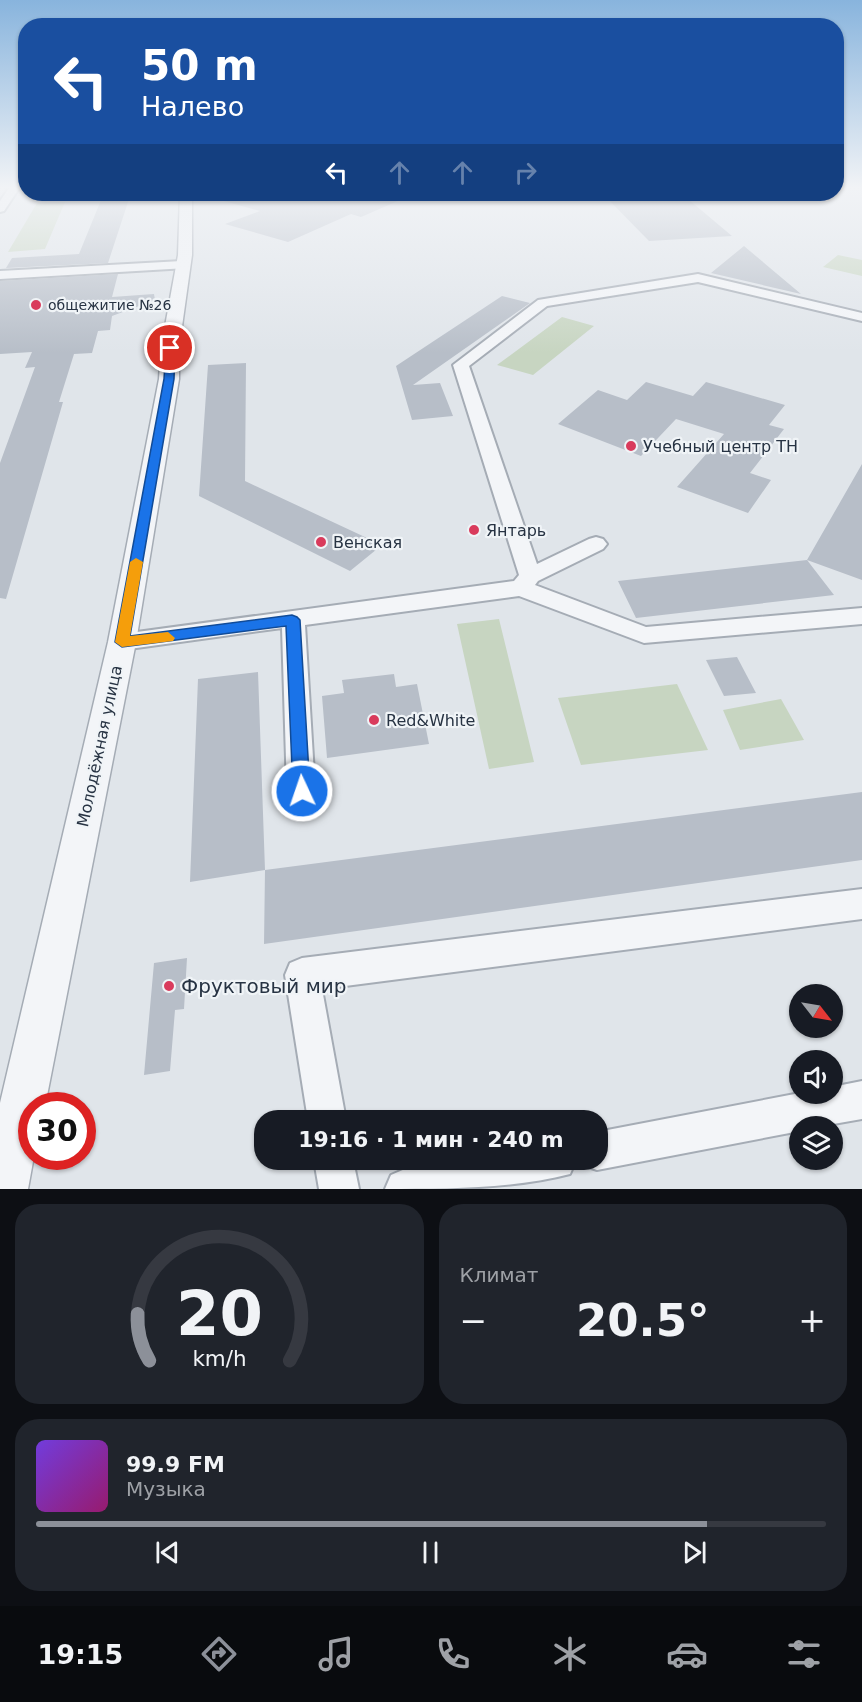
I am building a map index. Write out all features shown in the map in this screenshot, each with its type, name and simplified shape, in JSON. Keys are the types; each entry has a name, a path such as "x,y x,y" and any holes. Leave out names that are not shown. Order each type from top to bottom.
{"street":[{"name":"Молодёжная улица","path":"4,1189 122,642 169,379 170,348 185,242"},
{"path":"0,275 182,265"},
{"path":"862,317 698,278 543,303 461,365 525,582 644,635 862,616"},
{"path":"122,642 292,620 525,582 596,544"},
{"path":"292,620 302,791"},
{"path":"325,1110 302,975 862,904"},
{"path":"608,1149 862,1100"},
{"path":"336,1170 339,1189"},
{"path":"405,1189 504,1170"}],"green space":[{"path":"14,242 48,242 45,249 8,252"},
{"path":"838,255 862,260 862,276 823,267"},
{"path":"562,317 594,326 533,375 497,365"},
{"path":"499,619 534,762 489,769 457,624"},
{"path":"677,684 708,750 581,765 558,698"},
{"path":"781,699 804,740 740,750 723,710"}],"building":[{"path":"84,242 115,242 108,263 6,268 12,258 79,254"},
{"path":"744,246 801,294 711,273"},
{"path":"118,274 112,297 154,294 155,300 112,316 110,330 98,331 92,353 74,354 59,402 63,402 6,599 0,598 0,463 35,367 25,368 32,352 0,354 0,281"},
{"path":"502,296 530,303 413,385 440,383 453,416 412,420 396,366"},
{"path":"246,363 245,481 382,545 350,571 199,496 208,365"},
{"name":"Учебный центр ТН","path":"646,382 693,396 706,382 785,405 769,425 784,429 750,473 771,480 748,513 677,487 724,434 676,419 641,456 558,424 598,390 627,400"},
{"path":"862,464 862,580 807,560"},
{"path":"807,560 834,595 636,618 618,581"},
{"path":"737,657 756,693 724,696 706,660"},
{"path":"258,672 265,870 190,882 198,679"},
{"name":"Red&White","path":"394,674 396,687 417,684 429,744 327,758 322,696 344,693 342,680"},
{"path":"862,792 862,860 264,944 265,870"},
{"path":"187,958 184,1009 175,1010 170,1071 144,1075 154,963"}],"slow traffic":[{"path":"136,562 122,642 168,638"}],"place":[{"name":"общежитие №26","path":"36,305"},
{"name":"Учебный центр ТН","path":"631,446"},
{"name":"Янтарь","path":"474,530"},
{"name":"Венская","path":"321,542"},
{"name":"Red&White","path":"374,720"},
{"name":"Фруктовый мир","path":"169,986"}],"route":[{"path":"170,348 169,379 122,642 292,620 302,791"}]}
